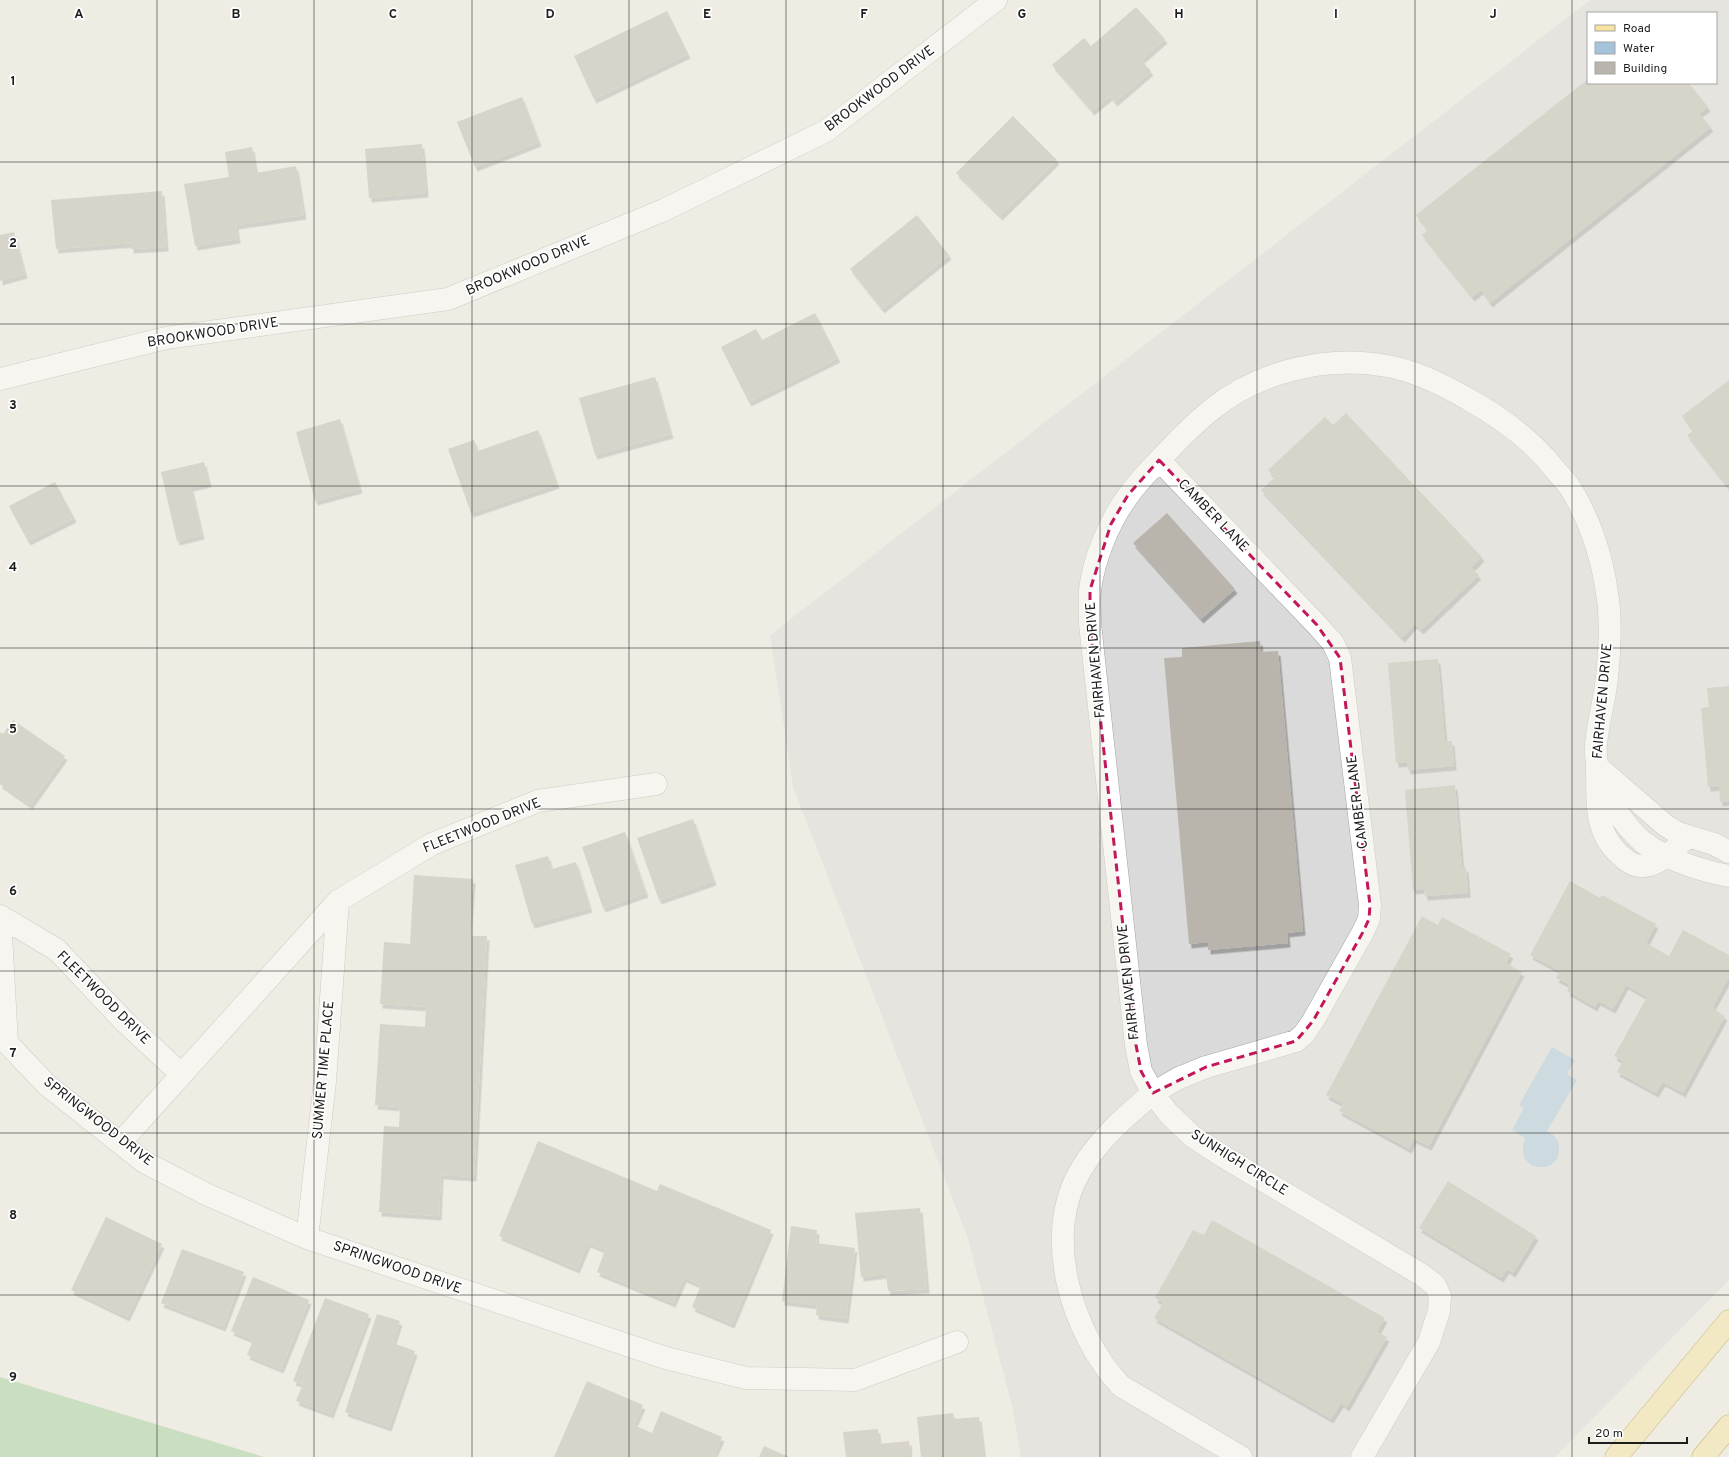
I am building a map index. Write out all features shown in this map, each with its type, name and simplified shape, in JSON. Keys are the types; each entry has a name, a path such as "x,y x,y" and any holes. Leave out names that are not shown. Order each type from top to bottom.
{"main road":[{"path":"1616,1457 1729,1321"},
{"path":"1703,1457 1729,1426"}],"street":[{"name":"BROOKWOOD DRIVE","path":"0,379 166,338 448,300 664,210 826,131 996,0"},
{"name":"FAIRHAVEN DRIVE","path":"1153,1093 1141,1071 1136,1045 1090,624 1090,590 1098,558 1111,524 1128,495 1179,438 1212,409 1240,390 1273,375 1306,366 1352,363 1387,366 1414,373 1445,386 1481,406 1514,430 1544,457 1569,486 1586,520 1601,561 1608,595 1608,668 1596,746 1597,808 1601,825 1615,851 1630,863 1639,866 1651,865 1668,856 1688,836"},
{"name":"CAMBER LANE","path":"1153,1093 1179,1078 1206,1067 1281,1046 1296,1041 1300,1038 1313,1021 1369,919 1370,905 1340,658 1333,643 1159,460"},
{"name":"FAIRHAVEN DRIVE","path":"1597,766 1665,825 1678,833 1714,844 1729,852"},
{"name":"FLEETWOOD DRIVE","path":"120,1143 338,901 432,844 538,801 656,784"},
{"path":"1668,856 1697,868 1729,876"},
{"name":"SUMMER TIME PLACE","path":"307,1238 325,1081 338,901"},
{"name":"FLEETWOOD DRIVE","path":"0,916 57,950 124,1021 181,1074"},
{"name":"SPRINGWOOD DRIVE","path":"0,916 7,1043 47,1085 144,1162 208,1195 307,1238 666,1358 746,1378 855,1380 957,1342"},
{"path":"1153,1093 1111,1131 1081,1168 1072,1186 1065,1211 1062,1241 1064,1267 1070,1294 1081,1324 1095,1352 1113,1378 1121,1386 1241,1457"},
{"name":"SUNHIGH CIRCLE","path":"1153,1093 1168,1113 1192,1136 1224,1157 1422,1275 1435,1285 1440,1296 1439,1311 1429,1342 1362,1457"}],"highlighted area":[{"path":"1159,460 1317,625 1340,658 1370,905 1369,919 1363,932 1313,1021 1296,1041 1206,1067 1153,1093 1141,1071 1136,1045 1090,624 1090,590 1111,524 1128,495"}],"shaded area":[{"path":"1590,0 1729,0 1729,1280 1555,1457 1021,1457 1012,1406 967,1236 793,787 770,635"}],"green space":[{"path":"0,1377 264,1457 0,1457"}],"water":[{"path":"1552,1047 1575,1060 1567,1074 1577,1080 1547,1131 1554,1136 1558,1142 1558,1157 1553,1164 1546,1167 1538,1167 1531,1164 1525,1158 1523,1150 1525,1138 1512,1130 1524,1108 1519,1105"}],"building":[{"path":"1136,7 1165,39 1141,60 1151,71 1115,102 1110,96 1092,111 1052,65 1084,38 1091,46"},
{"path":"667,11 688,54 594,99 574,56"},
{"path":"1587,80 1587,84 1690,84 1708,107 1699,114 1711,127 1490,303 1481,290 1472,297 1422,235 1428,230 1416,215"},
{"path":"522,97 539,142 475,167 457,122"},
{"path":"1013,116 1057,160 1000,216 956,173"},
{"path":"422,144 426,193 369,198 365,149"},
{"path":"252,147 256,173 296,166 304,215 236,225 238,239 195,246 184,184 229,177 225,152"},
{"path":"162,191 166,247 131,249 131,243 56,249 51,200"},
{"path":"917,215 949,255 882,309 850,269"},
{"path":"14,232 25,274 0,281 0,235"},
{"path":"815,313 838,358 749,402 721,347 756,329 762,340"},
{"path":"655,377 671,434 595,455 579,398"},
{"path":"1729,380 1729,489 1687,435 1693,431 1682,416"},
{"path":"1346,413 1482,557 1471,568 1479,575 1421,630 1415,624 1402,638 1261,490 1275,477 1268,470 1325,417 1333,425"},
{"path":"340,419 360,489 315,501 296,432"},
{"path":"538,430 557,484 471,513 448,449 474,440 478,451"},
{"path":"204,462 209,483 191,487 202,535 177,541 161,472"},
{"path":"55,482 74,518 28,541 9,506"},
{"path":"1167,513 1235,589 1201,619 1133,543"},
{"path":"1260,641 1261,652 1278,651 1303,931 1287,933 1288,943 1208,950 1208,942 1189,944 1164,658 1182,657 1182,648"},
{"path":"1438,659 1445,741 1452,741 1454,766 1408,770 1407,762 1396,763 1388,663"},
{"path":"1729,686 1729,801 1720,802 1719,786 1708,787 1701,708 1709,707 1707,688"},
{"path":"13,720 65,756 30,805 0,784 0,732 3,734"},
{"path":"1455,785 1462,868 1466,867 1468,893 1425,896 1424,889 1413,890 1405,790"},
{"path":"693,819 714,881 659,900 637,838"},
{"path":"625,832 646,893 603,908 582,847"},
{"path":"548,856 552,869 576,862 590,908 532,924 515,865"},
{"path":"414,875 473,879 469,936 487,936 474,1177 441,1175 439,1216 379,1212 384,1126 399,1127 400,1107 375,1105 380,1024 425,1027 426,1007 380,1004 384,942 410,944"},
{"path":"1570,881 1600,898 1602,895 1656,924 1646,943 1669,956 1683,930 1729,955 1729,977 1712,1008 1725,1016 1683,1093 1663,1082 1656,1093 1617,1072 1623,1061 1614,1056 1647,997 1626,985 1613,1009 1598,1001 1595,1007 1567,991 1570,985 1556,978 1560,971 1530,955"},
{"path":"1422,916 1438,925 1442,917 1511,954 1506,963 1522,972 1429,1146 1414,1139 1409,1149 1339,1111 1343,1104 1326,1095"},
{"path":"538,1141 657,1191 660,1184 771,1230 732,1324 692,1307 701,1285 684,1278 673,1303 597,1272 605,1250 588,1243 577,1269 499,1236"},
{"path":"1448,1181 1536,1236 1513,1273 1507,1269 1501,1278 1419,1228"},
{"path":"920,1208 927,1289 888,1291 886,1274 861,1277 855,1213"},
{"path":"106,1217 162,1244 127,1317 71,1290"},
{"path":"1212,1220 1385,1318 1377,1332 1387,1337 1347,1407 1341,1403 1331,1419 1154,1318 1163,1303 1155,1298 1193,1230 1204,1235"},
{"path":"791,1226 817,1230 816,1243 855,1248 846,1319 816,1315 817,1305 782,1301"},
{"path":"182,1249 244,1272 223,1327 161,1303"},
{"path":"253,1277 309,1300 281,1369 247,1355 253,1340 231,1331"},
{"path":"325,1298 369,1314 331,1414 296,1401 303,1384 293,1381"},
{"path":"377,1314 400,1321 393,1343 415,1351 389,1427 345,1412"},
{"path":"587,1381 643,1405 634,1425 652,1433 661,1411 722,1437 714,1455 719,1457 554,1457"},
{"path":"953,1413 954,1419 979,1417 984,1457 921,1457 917,1417"},
{"path":"878,1429 879,1444 909,1441 910,1457 846,1457 843,1432"},
{"path":"764,1446 789,1457 759,1457"}]}
